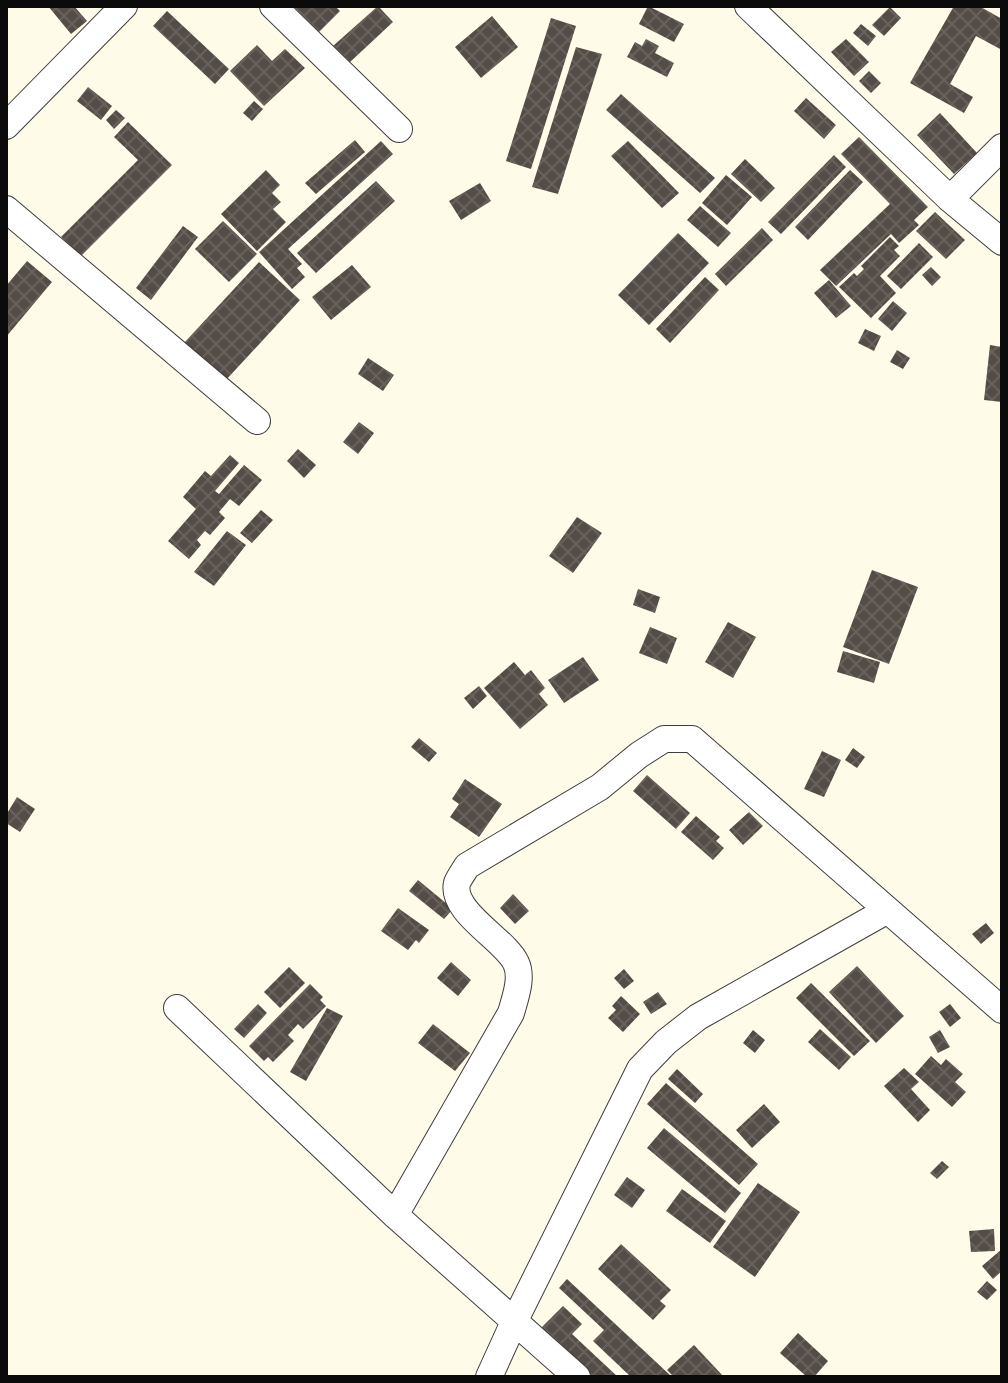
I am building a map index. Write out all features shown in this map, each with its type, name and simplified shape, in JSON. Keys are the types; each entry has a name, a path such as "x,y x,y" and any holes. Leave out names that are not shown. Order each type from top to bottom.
{"street":[{"path":"6,126 124,6"},
{"path":"273,6 399,129"},
{"path":"748,6 950,199 1002,242"},
{"path":"950,199 1002,147"},
{"path":"6,209 257,421"},
{"path":"395,1215 511,1013 519,984 516,962 468,912 458,896 457,884 467,866 600,787 664,739 692,739 1002,1010"},
{"path":"489,1377 640,1069 666,1042 698,1017 886,911"},
{"path":"177,1008 395,1215 577,1377"}],"building":[{"path":"48,6 74,6 87,21 71,34"},
{"path":"293,6 335,6 340,11 319,32"},
{"path":"378,6 393,22 349,63 333,46"},
{"path":"648,6 684,24 674,42 639,24"},
{"path":"954,6 979,6 1002,19 1002,50 976,36 950,84 973,97 964,113 910,83"},
{"path":"890,7 901,18 884,36 872,25"},
{"path":"167,11 229,69 215,84 153,26"},
{"path":"492,16 518,47 481,78 455,47"},
{"path":"551,18 576,26 531,169 506,161"},
{"path":"861,24 876,36 868,46 853,33"},
{"path":"646,39 659,46 655,53 674,63 667,77 627,57 635,42 642,46"},
{"path":"846,39 869,62 854,76 831,52"},
{"path":"257,45 272,61 285,49 305,68 264,106 230,71"},
{"path":"576,47 602,54 558,194 532,187"},
{"path":"869,71 881,83 871,93 859,81"},
{"path":"88,87 112,106 101,120 77,101"},
{"path":"621,94 715,178 700,193 606,110"},
{"path":"806,98 836,125 824,139 794,111"},
{"path":"254,101 263,109 252,121 243,113"},
{"path":"116,110 125,118 114,129 106,120"},
{"path":"940,113 977,153 954,174 917,135"},
{"path":"128,122 172,165 81,256 61,237 138,160 114,137"},
{"path":"859,137 928,207 914,220 919,225 899,243 891,234 836,286 820,270 890,204 841,154"},
{"path":"355,140 365,152 316,194 305,183"},
{"path":"381,141 393,154 288,249 302,264 297,268 305,277 292,289 259,252"},
{"path":"628,141 679,193 662,208 611,156"},
{"path":"834,155 846,167 781,234 768,222"},
{"path":"745,159 775,188 761,202 731,174"},
{"path":"266,170 280,185 272,193 281,202 273,209 286,222 257,251 221,214"},
{"path":"850,170 863,182 808,240 795,227"},
{"path":"726,175 752,197 727,225 702,203"},
{"path":"376,181 395,201 316,273 297,253"},
{"path":"480,183 491,201 461,220 449,201"},
{"path":"700,206 731,233 718,247 687,220"},
{"path":"935,212 965,240 946,259 916,231"},
{"path":"223,221 257,254 229,282 195,249"},
{"path":"183,226 198,237 151,300 136,288"},
{"path":"762,228 773,240 726,286 715,274"},
{"path":"678,233 709,263 649,325 618,295"},
{"path":"890,237 899,246 894,250 900,256 880,276 896,293 871,318 839,287 854,273 857,276 864,269 861,266"},
{"path":"919,243 933,257 901,289 887,276"},
{"path":"27,261 52,282 6,337 6,286"},
{"path":"259,262 300,300 225,381 184,343"},
{"path":"352,265 371,287 331,320 312,297"},
{"path":"931,267 941,277 932,286 922,275"},
{"path":"705,277 719,290 670,343 656,329"},
{"path":"829,280 851,306 836,318 814,293"},
{"path":"893,301 907,313 892,331 878,319"},
{"path":"865,329 881,336 874,351 858,343"},
{"path":"990,345 1002,347 1002,402 984,400"},
{"path":"897,350 910,358 903,369 890,362"},
{"path":"368,358 394,375 383,391 358,374"},
{"path":"359,422 374,433 358,454 343,442"},
{"path":"298,449 316,465 304,478 287,461"},
{"path":"230,455 239,463 215,491 219,494 244,465 262,480 239,506 230,499 219,512 225,518 210,535 205,531 197,540 201,545 189,559 168,541 196,509 183,497 205,471 211,476"},
{"path":"261,510 273,520 252,543 240,533"},
{"path":"577,517 602,533 573,573 549,556"},
{"path":"227,531 246,545 214,586 194,572"},
{"path":"872,570 918,587 889,664 843,647"},
{"path":"638,589 660,597 655,613 633,605"},
{"path":"728,622 756,637 733,678 705,662"},
{"path":"650,627 677,638 667,664 639,653"},
{"path":"843,651 880,662 874,683 837,672"},
{"path":"583,657 599,680 564,703 548,680"},
{"path":"514,662 525,675 531,670 545,688 539,694 548,705 520,729 484,688"},
{"path":"479,686 487,696 473,709 464,698"},
{"path":"419,738 437,753 429,762 411,747"},
{"path":"853,748 865,757 857,768 845,760"},
{"path":"822,751 841,760 824,797 804,789"},
{"path":"647,775 690,813 676,829 633,791"},
{"path":"465,779 502,804 479,837 450,817 459,804 452,799"},
{"path":"17,797 35,809 20,832 6,823 6,815"},
{"path":"749,812 763,826 743,845 729,830"},
{"path":"696,816 720,837 716,841 724,848 713,860 681,832"},
{"path":"418,880 453,909 444,919 409,891"},
{"path":"513,894 529,911 515,924 500,908"},
{"path":"398,908 429,930 419,943 416,940 408,950 381,931"},
{"path":"986,923 994,933 981,944 972,934"},
{"path":"451,962 471,980 458,996 437,978"},
{"path":"857,966 904,1016 876,1043 829,992"},
{"path":"289,967 305,983 280,1008 264,992"},
{"path":"624,969 634,981 624,989 614,978"},
{"path":"811,983 870,1041 854,1056 796,998"},
{"path":"310,984 323,997 320,1000 326,1006 303,1029 298,1024 288,1035 294,1041 273,1062 268,1057 264,1061 249,1046"},
{"path":"658,992 667,1004 651,1014 643,1002"},
{"path":"621,996 640,1014 623,1032 608,1018 616,1010 612,1006"},
{"path":"258,1004 267,1013 244,1038 234,1029"},
{"path":"950,1004 961,1018 950,1027 939,1012"},
{"path":"327,1008 343,1016 306,1081 290,1072"},
{"path":"433,1024 470,1053 455,1071 418,1043"},
{"path":"820,1029 851,1057 839,1070 808,1042"},
{"path":"753,1030 765,1040 755,1053 743,1043"},
{"path":"940,1030 950,1047 938,1053 929,1037"},
{"path":"931,1056 941,1065 946,1059 963,1074 955,1082 966,1092 952,1107 915,1074"},
{"path":"904,1068 919,1082 911,1089 930,1110 918,1122 884,1086"},
{"path":"677,1069 703,1094 695,1103 668,1079"},
{"path":"666,1083 758,1164 739,1185 647,1104"},
{"path":"764,1104 780,1122 752,1148 736,1130"},
{"path":"664,1128 741,1193 725,1213 647,1148"},
{"path":"942,1161 949,1167 937,1179 930,1173"},
{"path":"627,1177 645,1190 632,1208 614,1195"},
{"path":"758,1183 800,1212 755,1277 713,1247"},
{"path":"682,1189 726,1221 710,1243 666,1211"},
{"path":"994,1229 995,1251 971,1252 969,1231"},
{"path":"621,1244 671,1290 660,1301 666,1306 653,1320 598,1269"},
{"path":"1002,1249 1002,1271 993,1279 982,1266"},
{"path":"567,1279 670,1375 631,1377 593,1341 604,1330 559,1288"},
{"path":"987,1281 997,1290 987,1300 977,1292"},
{"path":"563,1306 582,1324 572,1334 618,1377 591,1377 540,1329"},
{"path":"798,1333 828,1361 814,1377 807,1377 780,1353"},
{"path":"694,1345 724,1377 674,1377 667,1370"}]}
